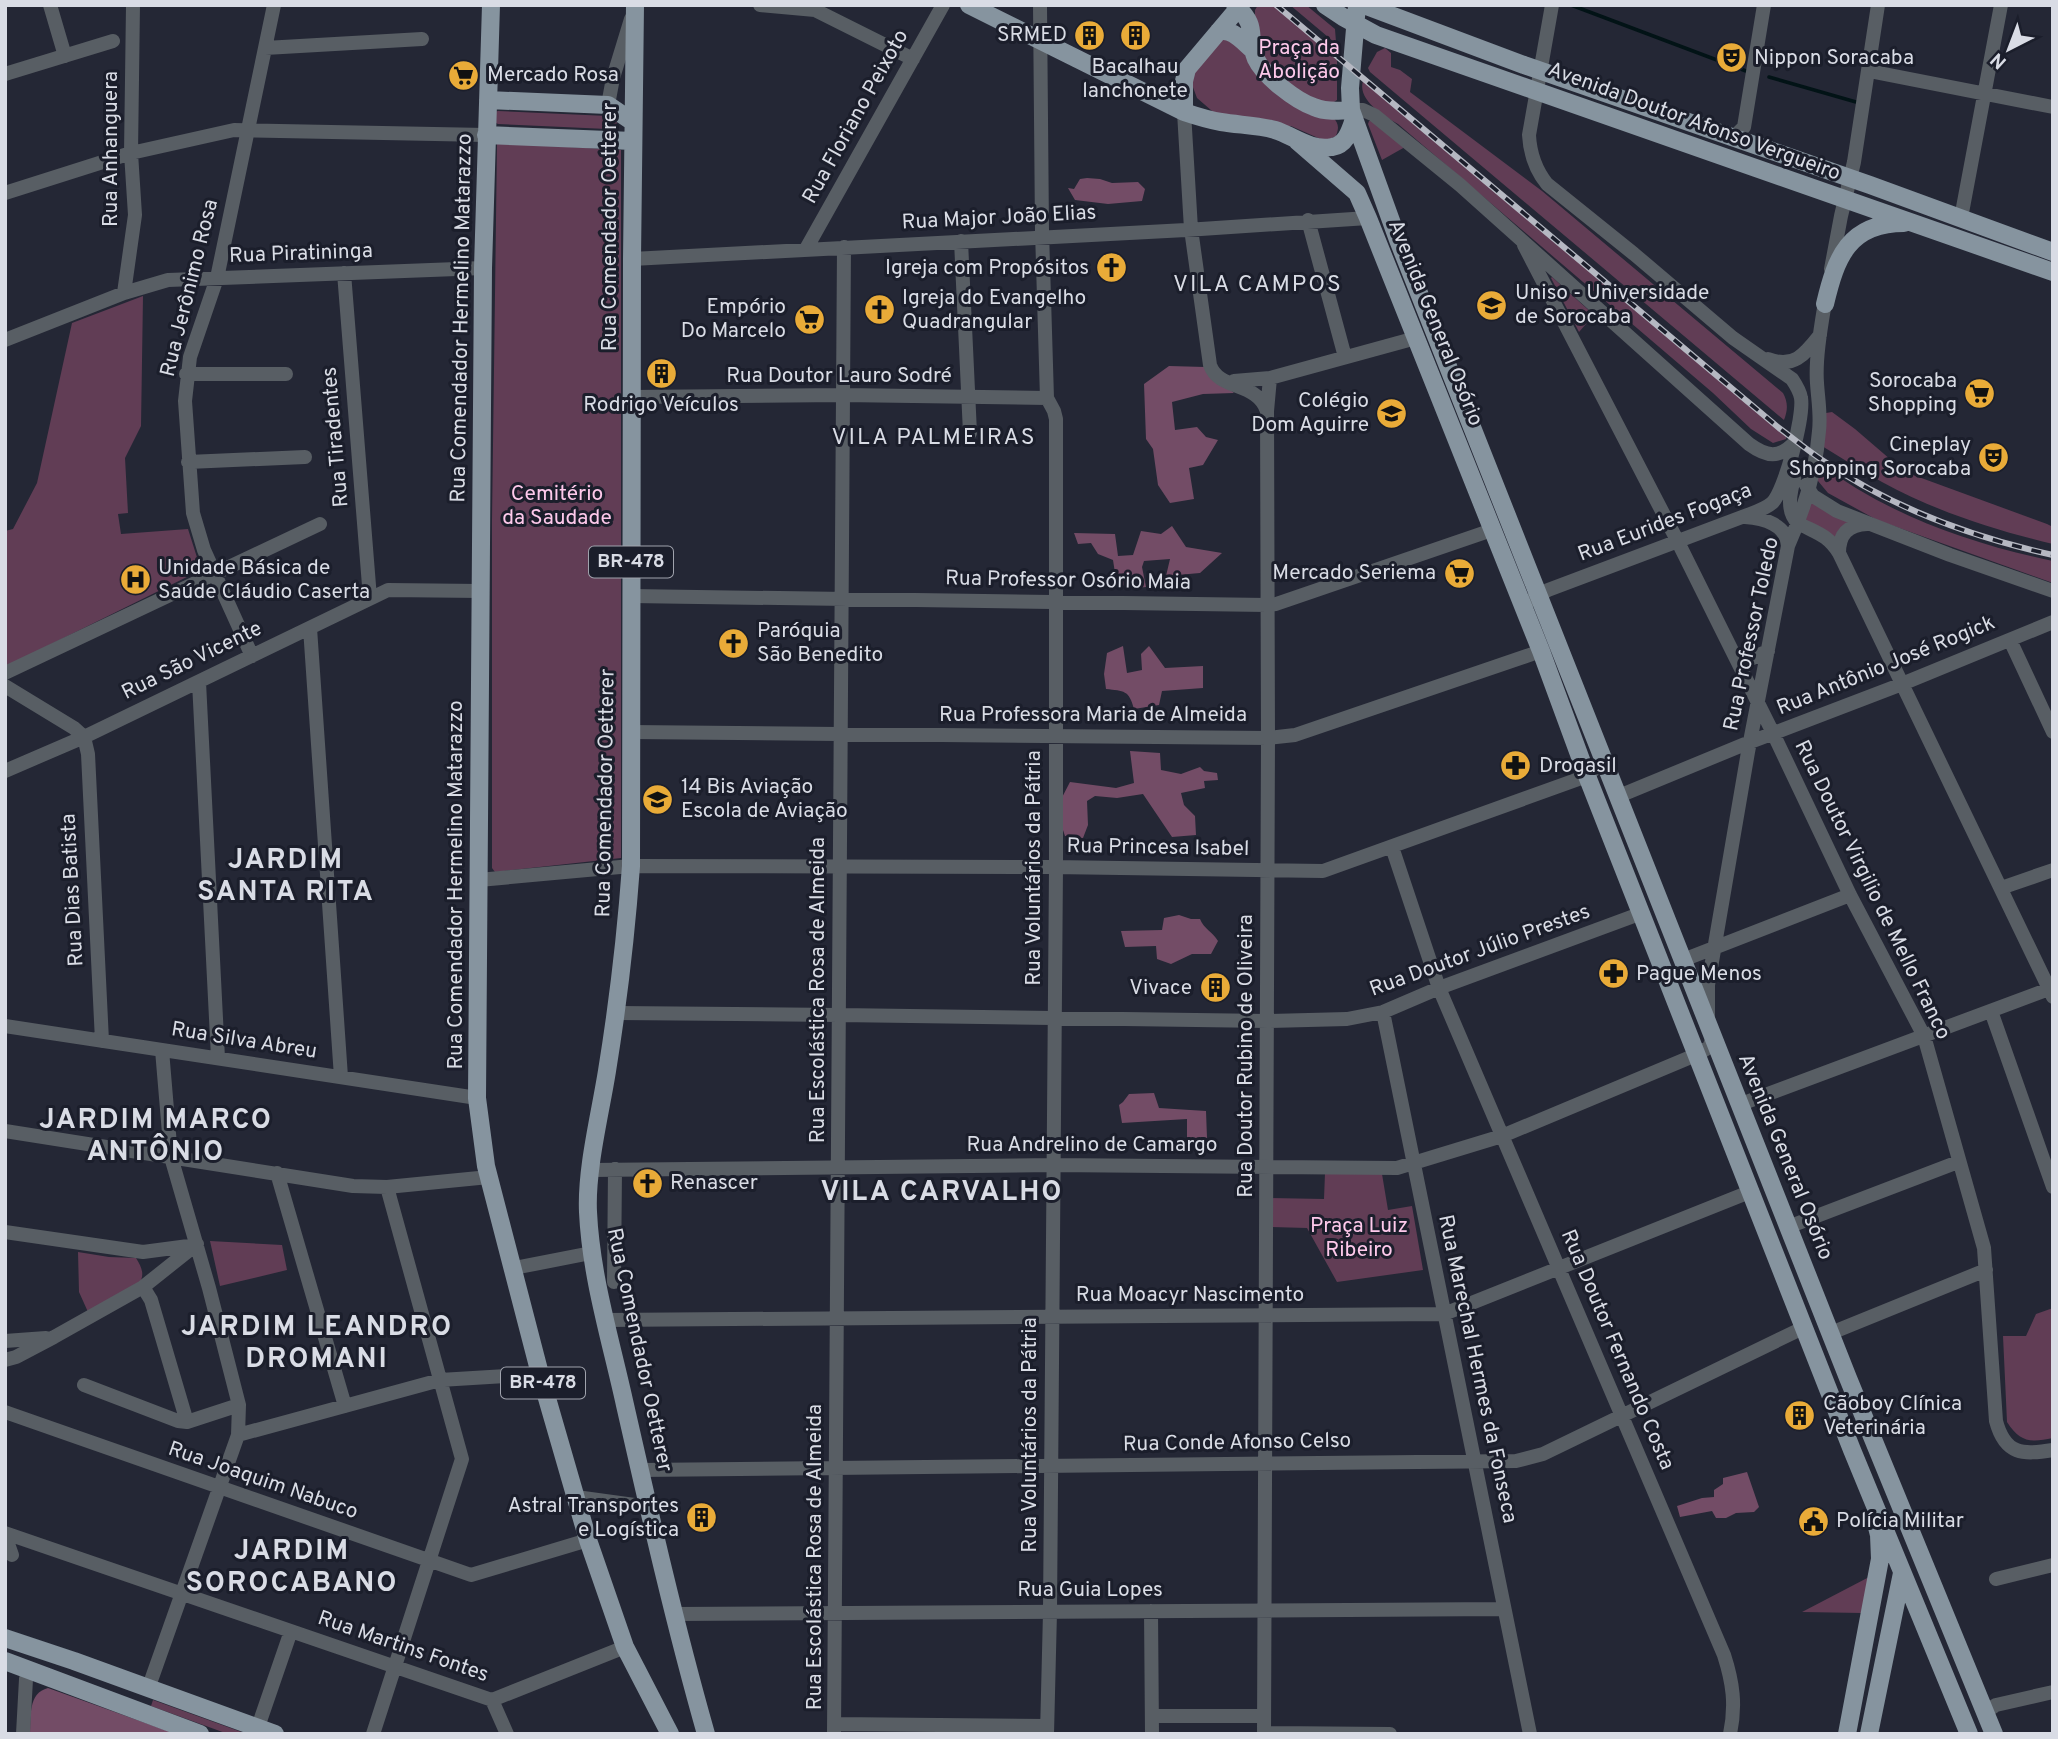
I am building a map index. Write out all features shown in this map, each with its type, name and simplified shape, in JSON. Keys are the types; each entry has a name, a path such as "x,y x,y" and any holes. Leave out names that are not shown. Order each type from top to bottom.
{"main road":[{"name":"Rua Comendador Hermelino Matarazzo","path":"491,5 483,268 477,1098 489,1177 540,1374 588,1540 625,1647 670,1734"},
{"name":"Rua Comendador Oetterer","path":"635,5 631,866 617,1013 591,1170 588,1209 591,1253 606,1320 640,1470 706,1734"},
{"path":"969,5 1184,112 1219,122 1275,130 1297,141 1332,147 1344,141 1357,5"},
{"name":"Avenida Doutor Afonso Vergueiro","path":"1325,5 1376,34 1537,94 2053,272"},
{"name":"Avenida Doutor Afonso Vergueiro","path":"1364,5 1540,71 2053,252"},
{"path":"1184,112 1184,81 1191,64 1238,6 1250,22 1254,51 1265,73 1317,108 1348,113"},
{"path":"1218,32 1230,32 1254,51"},
{"path":"1184,81 1195,102 1219,122"},
{"path":"1537,94 1551,86 1589,88"},
{"path":"488,100 611,107 634,122"},
{"path":"609,140 623,130 623,121 611,107"},
{"name":"Avenida General Osório","path":"1348,113 1830,1333 1994,1734"},
{"path":"486,135 633,141"},
{"name":"Avenida General Osório","path":"1297,141 1357,193 1368,218 1541,651 1587,776 1868,1489 1969,1734"},
{"path":"1368,218 1379,221 1398,240"},
{"path":"1825,304 1840,255 1857,235 1892,223 1919,225"},
{"path":"1847,1734 1880,1559 1879,1535 1868,1489"},
{"path":"1869,1734 1911,1535"},
{"path":"5,1638 275,1734"},
{"path":"5,1661 200,1734"}],"street":[{"path":"50,5 65,56"},
{"name":"Rua Anhanguera","path":"124,293 135,215 131,153 133,5"},
{"name":"Rua Jerônimo Rosa","path":"252,656 204,550 193,513 185,401 186,374 217,278 274,5"},
{"name":"Rua Comendador Oetterer","path":"611,107 613,78 635,5"},
{"path":"760,5 815,10 913,59"},
{"name":"Rua Floriano Peixoto","path":"806,249 943,5"},
{"name":"Rua Voluntários da Pátria","path":"1040,5 1042,236 1047,398 1056,419 1055,1018 1047,1730"},
{"path":"1552,5 1529,135 1530,155 1539,174 1733,338 1801,388 1804,395 1804,424 1789,505 1794,520 1821,533 1839,553 2051,993 1990,1011 1741,1104"},
{"path":"1728,137 1736,135 1745,127 1764,5"},
{"name":"Rua Professor Toledo","path":"1711,1031 1706,995 1750,742 1788,546 1810,491 1819,433 1817,390 1825,304 1850,179 1878,5"},
{"path":"1961,218 2001,5"},
{"path":"265,48 422,39"},
{"path":"5,74 113,41"},
{"path":"1869,71 2053,107"},
{"path":"1348,113 1363,110 1374,115 1460,185 1762,453 1777,454 1795,442 1802,401 1792,379"},
{"path":"1184,112 1191,229 1210,365 1213,374 1220,379 1252,391 1265,403 1267,411"},
{"path":"5,193 131,153 234,130 486,135"},
{"name":"Rua Major João Elias","path":"632,259 1368,218"},
{"path":"1308,220 1345,357"},
{"path":"961,241 970,433"},
{"name":"Rua Doutor Virgilio de Mello Franco","path":"1524,244 1678,541 1850,895 1924,1035 1984,1248 1996,1421 2000,1434 2014,1449 2028,1454 2053,1450"},
{"name":"Rua Escolástica Rosa de Almeida","path":"834,1729 844,247"},
{"name":"Rua Piratininga","path":"5,340 124,293 168,280 483,268"},
{"name":"Rua Tiradentes","path":"344,273 370,598"},
{"path":"1757,355 1778,363 1788,363 1805,353 1821,335"},
{"path":"1229,382 1270,378 1416,338"},
{"path":"186,374 286,374"},
{"name":"Rua Doutor Rubino de Oliveira","path":"1264,1733 1267,411 1270,378"},
{"path":"1792,379 1817,390"},
{"name":"Rua Doutor Lauro Sodré","path":"632,397 1047,398"},
{"name":"Rua Eurides Fogaça","path":"1539,595 1763,509 1780,493 1795,442"},
{"path":"188,462 305,457"},
{"path":"1810,491 1837,511 1867,524 2053,592"},
{"path":"1742,517 1774,524 1785,533 1788,546"},
{"path":"5,673 320,524"},
{"path":"1839,553 1842,535 1858,525 1867,524"},
{"name":"Rua Professor Osório Maia","path":"631,596 1267,605 1492,530"},
{"name":"Rua São Vicente","path":"5,771 84,737 387,590 480,591"},
{"path":"1526,613 1527,604 1539,595"},
{"name":"Rua Antônio José Rogick","path":"1619,796 2053,622"},
{"path":"310,628 341,1077"},
{"path":"2010,639 2053,732"},
{"name":"Rua Professora Maria de Almeida","path":"631,732 1268,738 1295,735 1541,651"},
{"path":"1739,664 1768,651"},
{"path":"199,682 218,1058"},
{"path":"5,686 74,728 84,737"},
{"name":"Rua Dias Batista","path":"84,737 88,754 102,1041"},
{"name":"Rua Princesa Isabel","path":"479,880 631,866 1324,871 1587,776 1604,760"},
{"name":"Rua Doutor Fernando Costa","path":"1392,847 1439,988 1724,1655 1734,1703 1729,1732"},
{"path":"2001,888 2053,870"},
{"path":"1683,960 1850,895"},
{"name":"Rua Doutor Júlio Prestes","path":"617,1013 1267,1021 1347,1019 1383,1012 1439,988 1642,914"},
{"path":"1990,1011 2053,1187"},
{"name":"Rua Marechal Hermes da Fonseca","path":"1383,1012 1530,1734"},
{"name":"Rua Silva Abreu","path":"5,1026 477,1098"},
{"path":"1698,1054 1709,1046 1711,1031"},
{"path":"148,1689 239,1435 239,1405 171,1157 162,1050"},
{"name":"Rua Andrelino de Camargo","path":"591,1170 1053,1165 1398,1168 1502,1136 1698,1054"},
{"path":"5,1132 353,1186 387,1187 489,1177"},
{"path":"1788,1227 1958,1162"},
{"name":"Rua Comendador Oetterer","path":"614,1282 615,1170"},
{"path":"277,1174 345,1406"},
{"path":"373,1734 462,1460 387,1187"},
{"name":"Rua Moacyr Nascimento","path":"606,1320 1444,1314 1752,1191"},
{"path":"5,1232 143,1252 197,1244"},
{"path":"5,1360 54,1337 142,1287 197,1244"},
{"path":"514,1268 591,1253"},
{"path":"1830,1333 1986,1270"},
{"path":"142,1287 151,1300 187,1422"},
{"name":"Rua Conde Afonso Celso","path":"640,1470 1516,1461 1543,1454 1805,1328"},
{"path":"5,1341 54,1337"},
{"path":"239,1435 440,1380 540,1374"},
{"path":"84,1385 178,1421 187,1422 239,1405"},
{"name":"Rua Joaquim Nabuco","path":"5,1412 471,1575 588,1540"},
{"path":"576,1497 649,1507"},
{"path":"5,1534 12,1555"},
{"name":"Rua Martins Fontes","path":"5,1534 492,1700 625,1647"},
{"path":"1996,1579 2053,1565"},
{"name":"Rua Guia Lopes","path":"675,1614 1504,1609"},
{"path":"1151,1611 1152,1734"},
{"path":"258,1727 291,1631"},
{"path":"23,1734 26,1679 29,1670"},
{"path":"1985,1712 1996,1705 2053,1692"},
{"path":"492,1700 507,1734"},
{"path":"1152,1716 1264,1716"},
{"path":"834,1729 1047,1730"},
{"path":"1264,1733 1390,1734"}],"green space":[{"name":"Praça da Abolição","path":"1258,5 1274,5 1337,58 1337,100 1329,105 1293,90 1264,62 1255,18"},
{"path":"1290,5 1306,5 1335,29 1336,42 1334,42"},
{"path":"1228,34 1333,117 1338,126 1336,136 1325,141 1291,126 1277,127 1219,117 1197,98 1191,82 1193,64"},
{"path":"1385,48 1391,53 1391,67 1412,79 1410,92 1542,191 1783,393 1787,406 1784,420 1370,72 1368,68 1377,52"},
{"path":"1363,81 1786,436 1786,439 1773,443 1751,429 1713,393 1398,124 1373,107 1364,95"},
{"path":"494,112 608,116 617,123 614,128 607,129 498,124 492,121"},
{"path":"1369,121 1376,121 1405,147 1382,160"},
{"name":"Cemitério da Saudade","path":"497,143 621,150 621,858 495,872 492,868 492,520"},
{"path":"1551,278 1594,315 1579,332"},
{"path":"143,296 141,426 125,458 128,513 118,514 121,534 188,529 201,570 5,667 5,531 13,529 37,483 72,323"},
{"path":"1832,412 1905,472 2053,527 2053,544 1944,511 1867,473 1822,446 1826,413"},
{"path":"1818,462 1871,497 1930,525 1991,546 2053,561 2053,583 1877,520 1828,493 1818,481"},
{"path":"1808,501 1850,523 1840,529 1835,541 1804,520"},
{"name":"Praça Luiz Ribeiro","path":"1325,1173 1382,1174 1388,1210 1412,1206 1423,1270 1337,1282 1307,1228 1271,1227 1270,1198 1324,1199"},
{"path":"210,1241 282,1245 287,1270 220,1286"},
{"path":"78,1252 136,1258 142,1271 139,1285 88,1312 79,1292"},
{"path":"2053,1308 2053,1438 2026,1439 2016,1434 2007,1422 2003,1336 2026,1336 2036,1314"},
{"path":"1871,1576 1862,1613 1802,1612"},
{"path":"153,1700 247,1734 228,1734 151,1706"}],"shaded area":[{"path":"1080,179 1112,183 1138,182 1145,189 1142,201 1108,204 1075,200 1068,188 1074,189"},
{"path":"1169,366 1205,367 1234,393 1203,394 1172,402 1175,430 1197,427 1206,437 1218,440 1203,465 1189,468 1194,499 1170,503 1158,485 1153,449 1146,439 1144,384"},
{"path":"1172,526 1186,547 1222,553 1200,573 1166,576 1170,559 1144,561 1142,567 1146,587 1126,589 1115,573 1113,560 1098,554 1091,543 1078,544 1074,533 1115,534 1118,556 1133,555 1141,531 1161,534"},
{"path":"1123,646 1127,673 1142,670 1141,654 1149,646 1165,668 1203,666 1203,688 1162,691 1159,705 1134,709 1128,695 1106,689 1104,674 1107,653"},
{"path":"1130,751 1160,753 1161,770 1181,774 1200,767 1204,771 1217,773 1218,780 1204,781 1205,788 1181,793 1184,805 1195,816 1196,835 1172,837 1143,794 1117,798 1095,796 1087,801 1088,825 1083,838 1065,836 1056,809 1070,782 1116,788 1134,783"},
{"path":"1179,915 1200,919 1216,938 1218,941 1211,954 1192,954 1171,964 1157,959 1156,946 1125,947 1121,931 1162,930 1164,918"},
{"path":"1154,1093 1159,1108 1206,1111 1207,1138 1187,1138 1187,1119 1122,1123 1119,1105 1129,1094"},
{"path":"1747,1472 1759,1507 1754,1512 1736,1513 1726,1518 1716,1518 1712,1511 1680,1517 1677,1506 1714,1497 1714,1490 1723,1484 1723,1478"},
{"path":"48,1688 176,1734 30,1734 34,1700"}],"waterway":[{"path":"1571,5 1746,71"},
{"path":"1769,77 1856,102"}],"railway":[{"path":"1276,5 1779,428 1816,456 1876,493 1933,519 1962,530 2053,555"}],"place":[{"name":"SRMED","path":"1090,35"},
{"name":"Bacalhau lanchonete","path":"1135,35"},
{"name":"Nippon Soracaba","path":"1731,58"},
{"name":"Mercado Rosa","path":"464,75"},
{"name":"Igreja com Propósitos","path":"1112,268"},
{"name":"Uniso - Universidade de Sorocaba","path":"1492,305"},
{"name":"Igreja do Evangelho Quadrangular","path":"879,310"},
{"name":"Empório Do Marcelo","path":"809,319"},
{"name":"Rodrigo Veículos","path":"661,373"},
{"name":"Sorocaba Shopping","path":"1980,393"},
{"name":"Colégio Dom Aguirre","path":"1392,413"},
{"name":"Cineplay Shopping Sorocaba","path":"1994,457"},
{"name":"Mercado Seriema","path":"1459,573"},
{"name":"Unidade Básica de Saúde Cláudio Caserta","path":"135,580"},
{"name":"Paróquia São Benedito","path":"734,643"},
{"name":"Drogasil","path":"1516,766"},
{"name":"14 Bis Aviação Escola de Aviação","path":"658,799"},
{"name":"Pague Menos","path":"1613,974"},
{"name":"Vivace","path":"1215,988"},
{"name":"Renascer","path":"647,1183"},
{"name":"Cãoboy Clínica Veterinária","path":"1800,1416"},
{"name":"Astral Transportes e Logística","path":"702,1518"},
{"name":"Polícia Militar","path":"1813,1521"}],"district":[{"name":"VILA CAMPOS","path":"1258,285"},
{"name":"VILA PALMEIRAS","path":"934,438"},
{"name":"JARDIM SANTA RITA","path":"286,877"},
{"name":"JARDIM MARCO ANTÔNIO","path":"156,1137"},
{"name":"VILA CARVALHO","path":"942,1193"},
{"name":"JARDIM LEANDRO DROMANI","path":"317,1344"},
{"name":"JARDIM SOROCABANO","path":"292,1568"}]}
